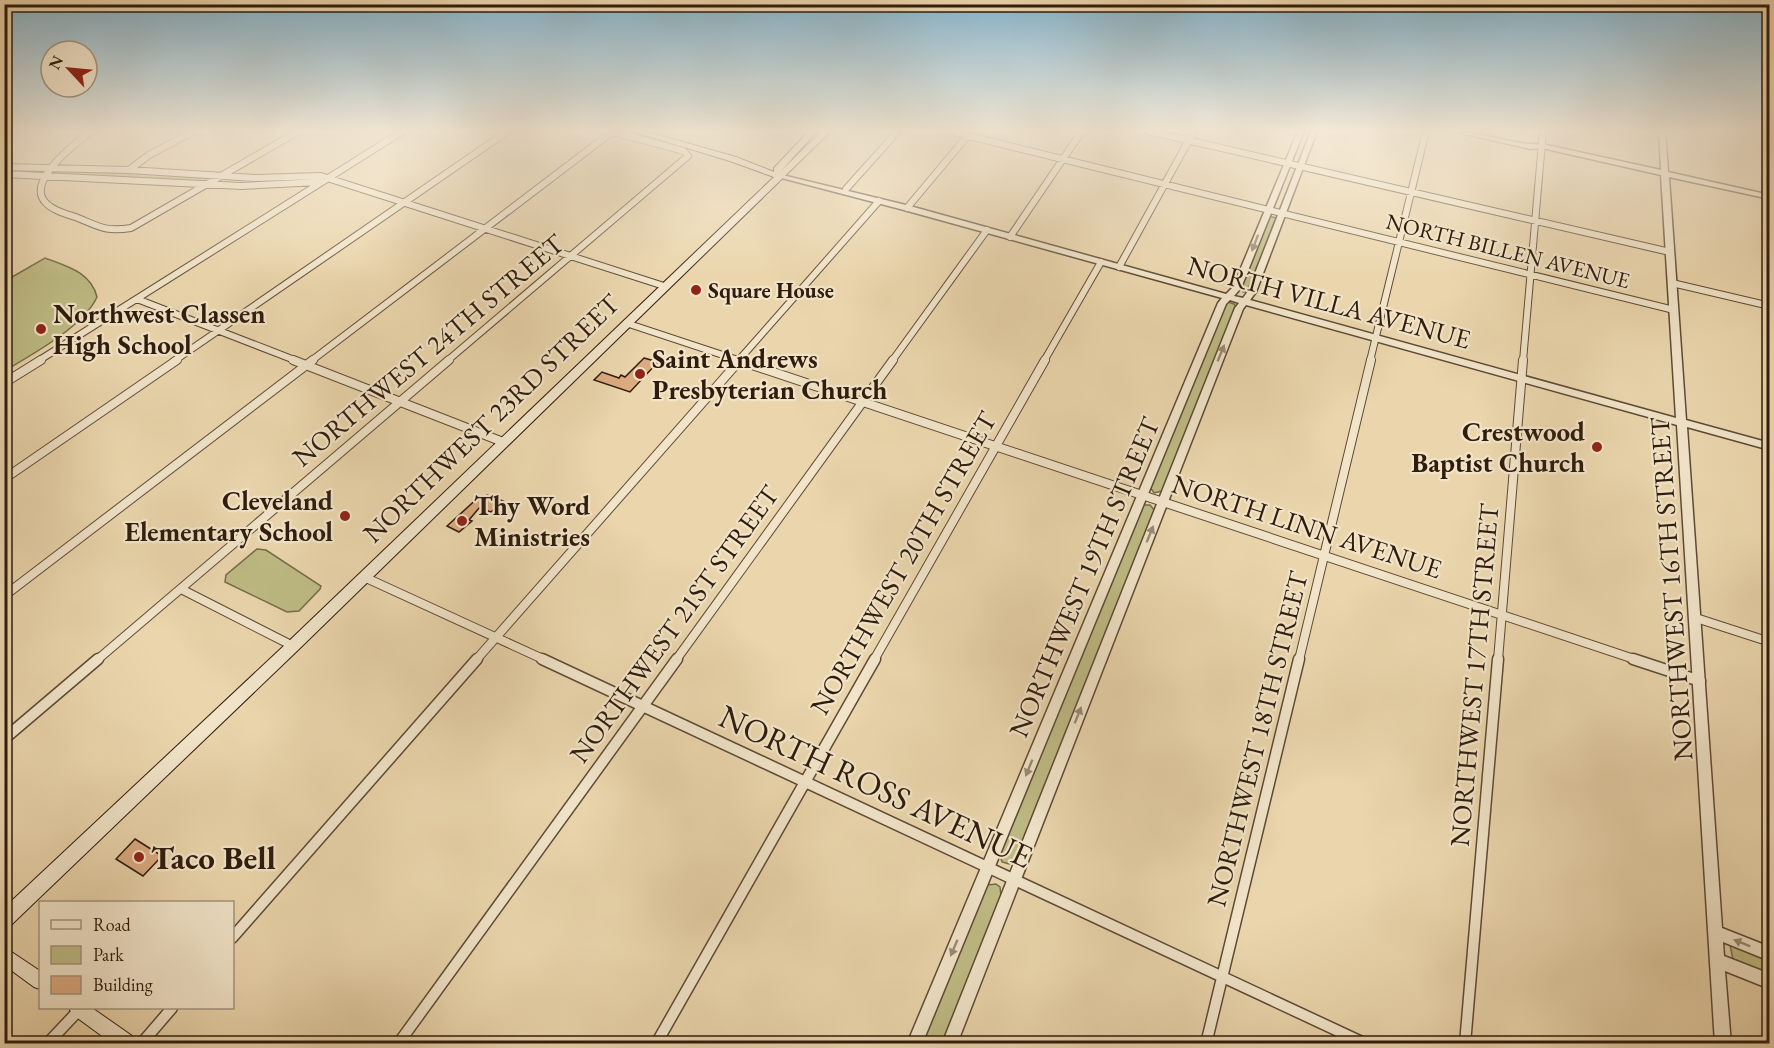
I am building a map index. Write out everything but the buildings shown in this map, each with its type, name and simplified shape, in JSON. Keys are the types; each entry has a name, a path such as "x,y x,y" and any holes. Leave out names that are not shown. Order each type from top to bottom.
{"main road":[{"name":"NORTHWEST 23RD STREET","path":"4,920 293,646 773,180"},
{"path":"4,956 39,980"},
{"path":"80,1009 129,1044"}],"street":[{"path":"45,180 39,194 42,201 49,207 112,231 122,231 135,226 215,180"},
{"path":"126,180 262,186 316,183 325,180"},
{"path":"4,383 327,180"},
{"path":"331,180 664,286"},
{"path":"4,479 437,180"},
{"path":"4,596 548,180"},
{"name":"NORTHWEST 24TH STREET","path":"4,739 660,180"},
{"name":"NORTH VILLA AVENUE","path":"804,180 1770,447"},
{"name":"NORTH VILLA AVENUE","path":"808,180 846,189 878,201"},
{"path":"846,189 854,180"},
{"path":"907,208 930,180"},
{"path":"1010,237 1050,180"},
{"name":"NORTH BILLEN AVENUE","path":"1148,180 1674,310"},
{"path":"1119,267 1167,180"},
{"name":"NORTHWEST 19TH STREET","path":"914,1044 1222,303 1237,288 1280,180"},
{"name":"NORTHWEST 19TH STREET","path":"949,1044 1239,309 1252,292 1294,180"},
{"path":"1359,180 1670,252"},
{"name":"NORTHWEST 18TH STREET","path":"1206,1044 1414,180"},
{"name":"NORTHWEST 17TH STREET","path":"1465,1044 1539,180"},
{"name":"NORTHWEST 16TH STREET","path":"1666,180 1723,1044"},
{"path":"1701,180 1770,197"},
{"path":"1714,180 1770,190"},
{"path":"234,936 878,201"},
{"name":"NORTHWEST 21ST STREET","path":"398,1044 987,230"},
{"name":"NORTHWEST 20TH STREET","path":"656,1044 1101,262"},
{"path":"1672,283 1770,306"},
{"path":"137,299 503,442"},
{"name":"NORTH LINN AVENUE","path":"626,323 1700,681"},
{"name":"NORTH ROSS AVENUE","path":"364,577 1366,1044"},
{"path":"181,589 293,646"},
{"path":"1696,618 1770,642"},
{"path":"1715,932 1770,954"},
{"path":"1718,961 1770,982"},
{"path":"47,1044 78,1009"},
{"path":"141,1044 171,1009"}],"green space":[{"path":"164,180 209,180 204,182"},
{"path":"1269,216 1276,218 1249,291 1243,292 1241,289"},
{"name":"Northwest Classen High School","path":"45,258 77,271 89,281 97,297 70,329 6,370 5,281"},
{"path":"1228,302 1236,307 1162,491 1154,493 1150,487 1225,304"},
{"path":"1143,505 1150,505 1155,511 1014,862 1009,864 1002,862 999,852"},
{"path":"257,549 266,550 321,586 299,611 287,612 225,582 226,575"},
{"path":"996,884 1000,887 1001,896 942,1043 921,1044 987,885"},
{"path":"1730,945 1769,960 1769,975 1733,960"}],"place":[{"name":"Square House","path":"696,290"},
{"name":"Northwest Classen High School","path":"41,329"},
{"name":"Saint Andrews Presbyterian Church","path":"640,374"},
{"name":"Crestwood Baptist Church","path":"1597,447"},
{"name":"Cleveland Elementary School","path":"345,516"},
{"name":"Thy Word Ministries","path":"462,521"},
{"name":"Taco Bell","path":"139,857"}]}
